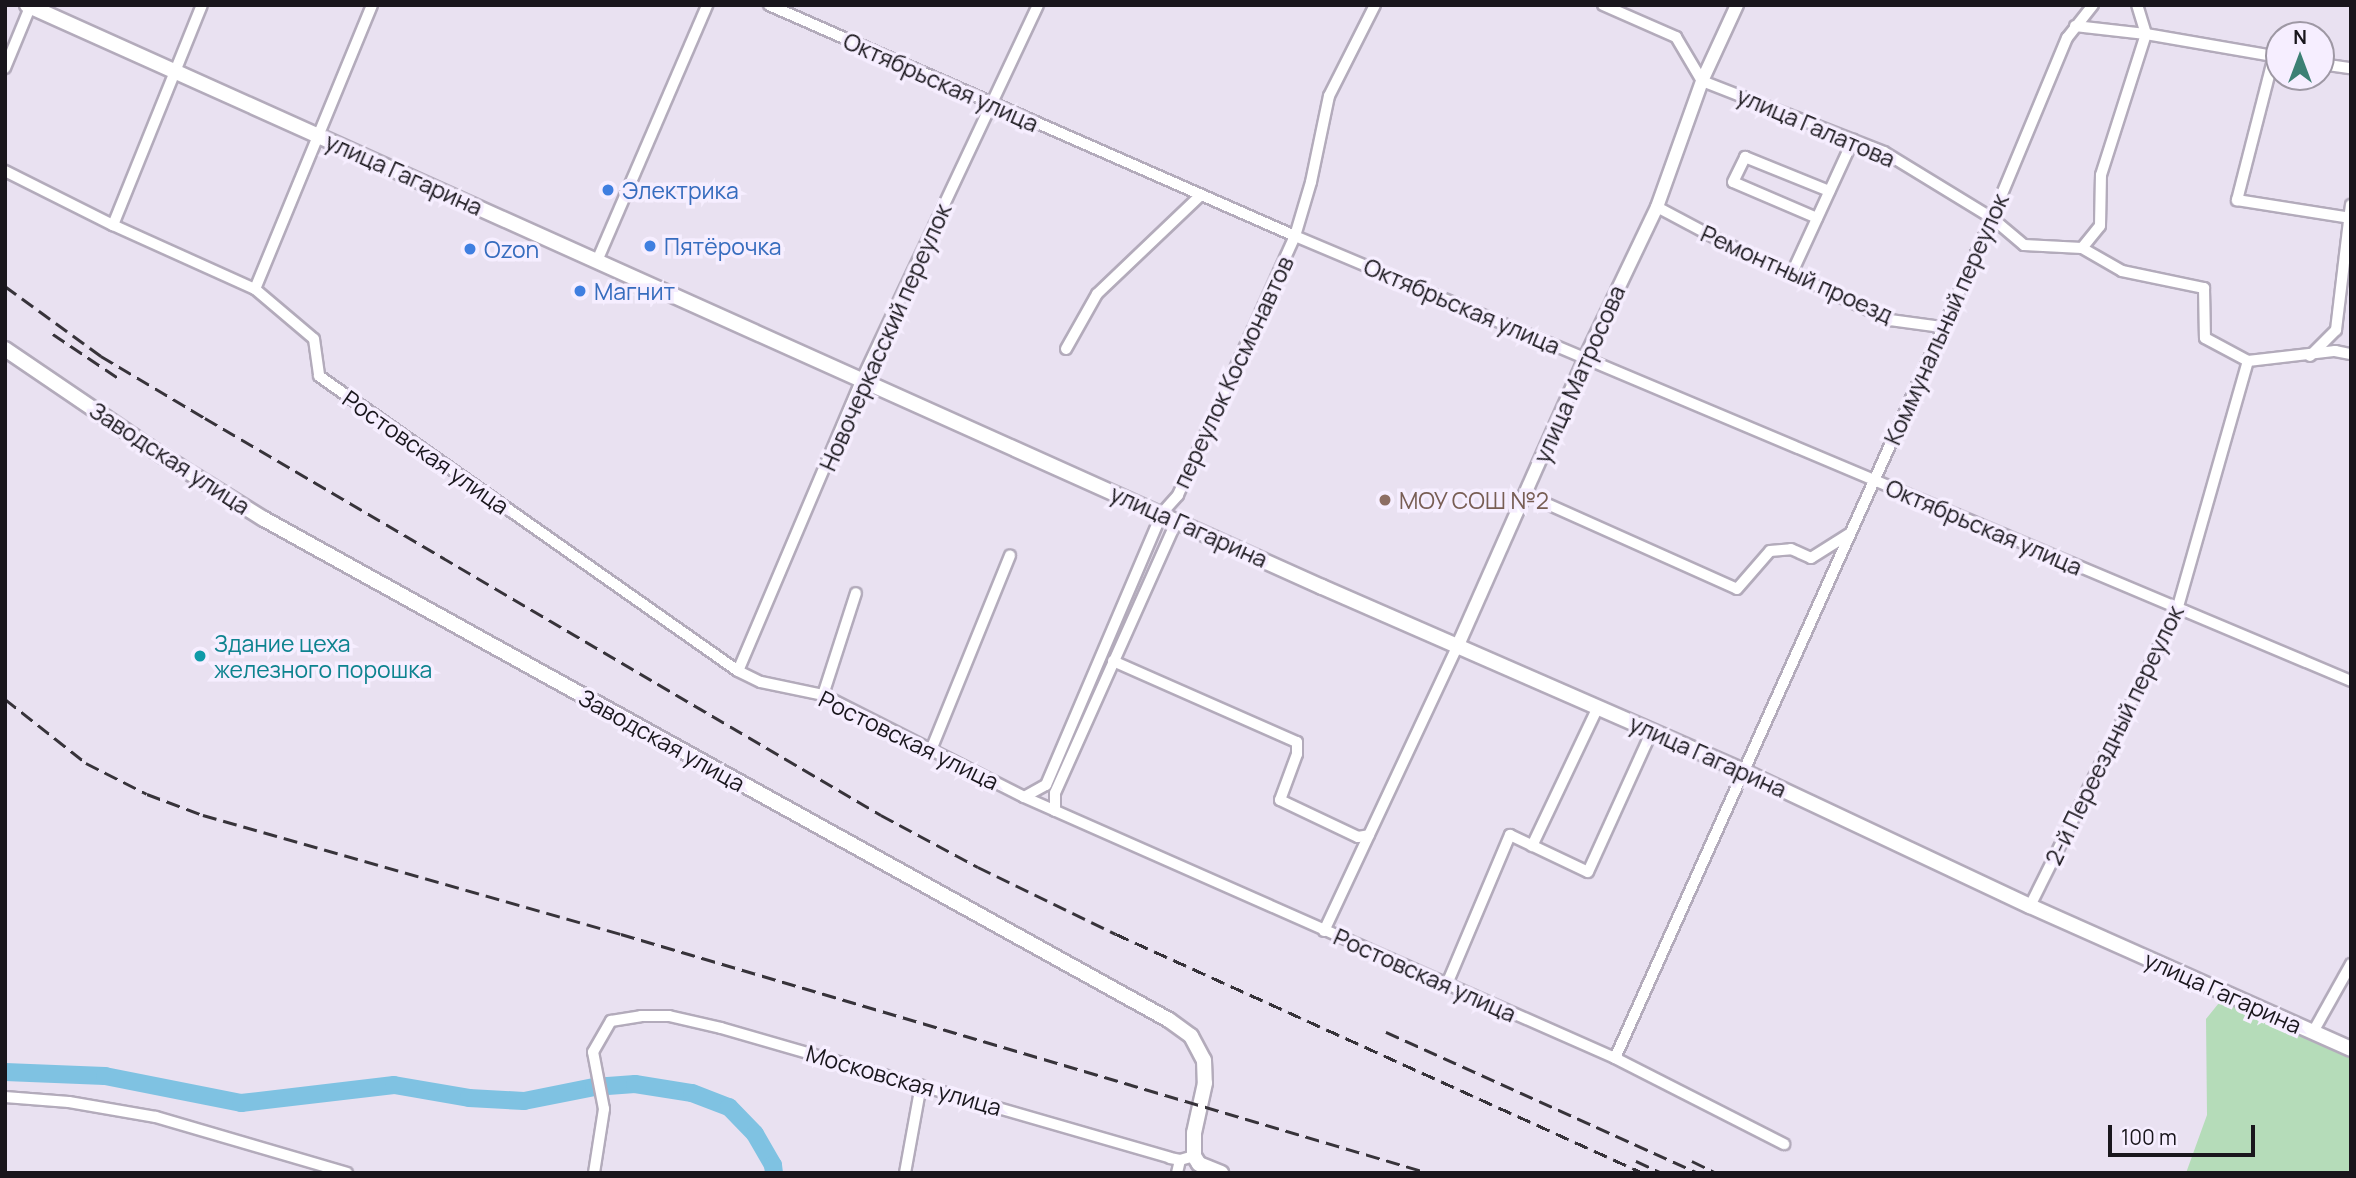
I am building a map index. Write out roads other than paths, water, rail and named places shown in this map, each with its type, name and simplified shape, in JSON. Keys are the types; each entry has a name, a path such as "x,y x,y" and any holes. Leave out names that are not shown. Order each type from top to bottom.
{"main road":[{"name":"улица Гагарина","path":"29,6 1745,772 2030,906 2351,1049"},
{"name":"Заводская улица","path":"5,349 162,455 264,519 1169,1020 1191,1036 1204,1060 1205,1083 1187,1158"},
{"path":"1187,1158 1221,1173"}],"street":[{"path":"113,225 202,5"},
{"path":"255,289 372,5"},
{"path":"597,261 707,5"},
{"name":"Октябрьская улица","path":"769,5 1295,236 2177,610 2351,681"},
{"name":"Новочеркасский переулок","path":"738,671 862,379 1038,5"},
{"name":"переулок Космонавтов","path":"1024,797 1046,785 1162,513 1178,495 1295,236 1311,182 1329,96 1375,5"},
{"path":"1603,5 1676,37 1702,81"},
{"name":"улица Матросова","path":"1324,931 1458,645 1464,624 1585,358 1657,207 1702,81 1737,5"},
{"name":"Коммунальный переулок","path":"1615,1058 1992,218 2067,38 2093,5"},
{"path":"2082,248 2100,226 2101,175 2146,34 2137,5"},
{"path":"5,68 29,6"},
{"path":"2075,26 2146,34 2265,55"},
{"name":"улица Галатова","path":"1702,81 1884,152 1992,218 2024,245 2082,248 2122,271 2203,288 2205,338 2248,360"},
{"path":"2267,91 2237,200 2350,218"},
{"path":"1791,275 1853,140"},
{"path":"1817,218 1733,182 1745,157 1829,191"},
{"name":"Ростовская улица","path":"5,171 113,225 255,289 314,339 319,376 738,671 761,682 823,695 1024,797 1615,1058 1784,1144"},
{"path":"1066,349 1097,294 1202,195"},
{"path":"2309,356 2336,330 2351,205"},
{"name":"Ремонтный проезд","path":"1657,207 1791,275 1889,320 1942,327"},
{"path":"2248,360 2309,356 2335,351 2351,354"},
{"name":"2-й Переездный переулок","path":"2030,906 2177,610 2248,360"},
{"path":"1525,494 1737,589 1770,551 1791,549 1811,558 1851,533"},
{"path":"1055,811 1055,793 1177,520"},
{"path":"931,750 1010,555"},
{"path":"823,695 856,593"},
{"path":"1113,662 1297,741 1297,754 1280,800 1358,837 1369,835"},
{"path":"1532,846 1598,707"},
{"path":"1447,984 1510,835 1588,872 1652,731"},
{"path":"2312,1032 2351,964"},
{"name":"Московская улица","path":"594,1173 603,1122 601,1093 593,1052 596,1043 610,1029 611,1021 640,1016 669,1016 1187,1158"},
{"path":"905,1173 921,1085"},
{"path":"5,1097 69,1102 156,1117 347,1173"},
{"path":"1177,1173 1187,1158"}],"waterway":[{"path":"5,1072 105,1076 241,1103 394,1085 469,1098 524,1101 594,1087 635,1084 692,1093 729,1107 755,1134 773,1165 774,1173"}],"railway":[{"path":"5,286 101,356 881,815 978,867 1116,934 1643,1173"},
{"path":"53,334 120,379"},
{"path":"5,699 86,763 147,794 203,815 621,934 1429,1173"},
{"path":"1386,1032 1699,1173"},
{"path":"1636,1161 1662,1173"},
{"path":"1692,1161 1717,1173"}],"place":[{"name":"Электрика","path":"608,190"},
{"name":"Пятёрочка","path":"650,246"},
{"name":"Ozon","path":"470,249"},
{"name":"Магнит","path":"580,291"},
{"name":"МОУ СОШ №2","path":"1385,500"},
{"name":"Здание цеха железного порошка","path":"200,656"}]}
